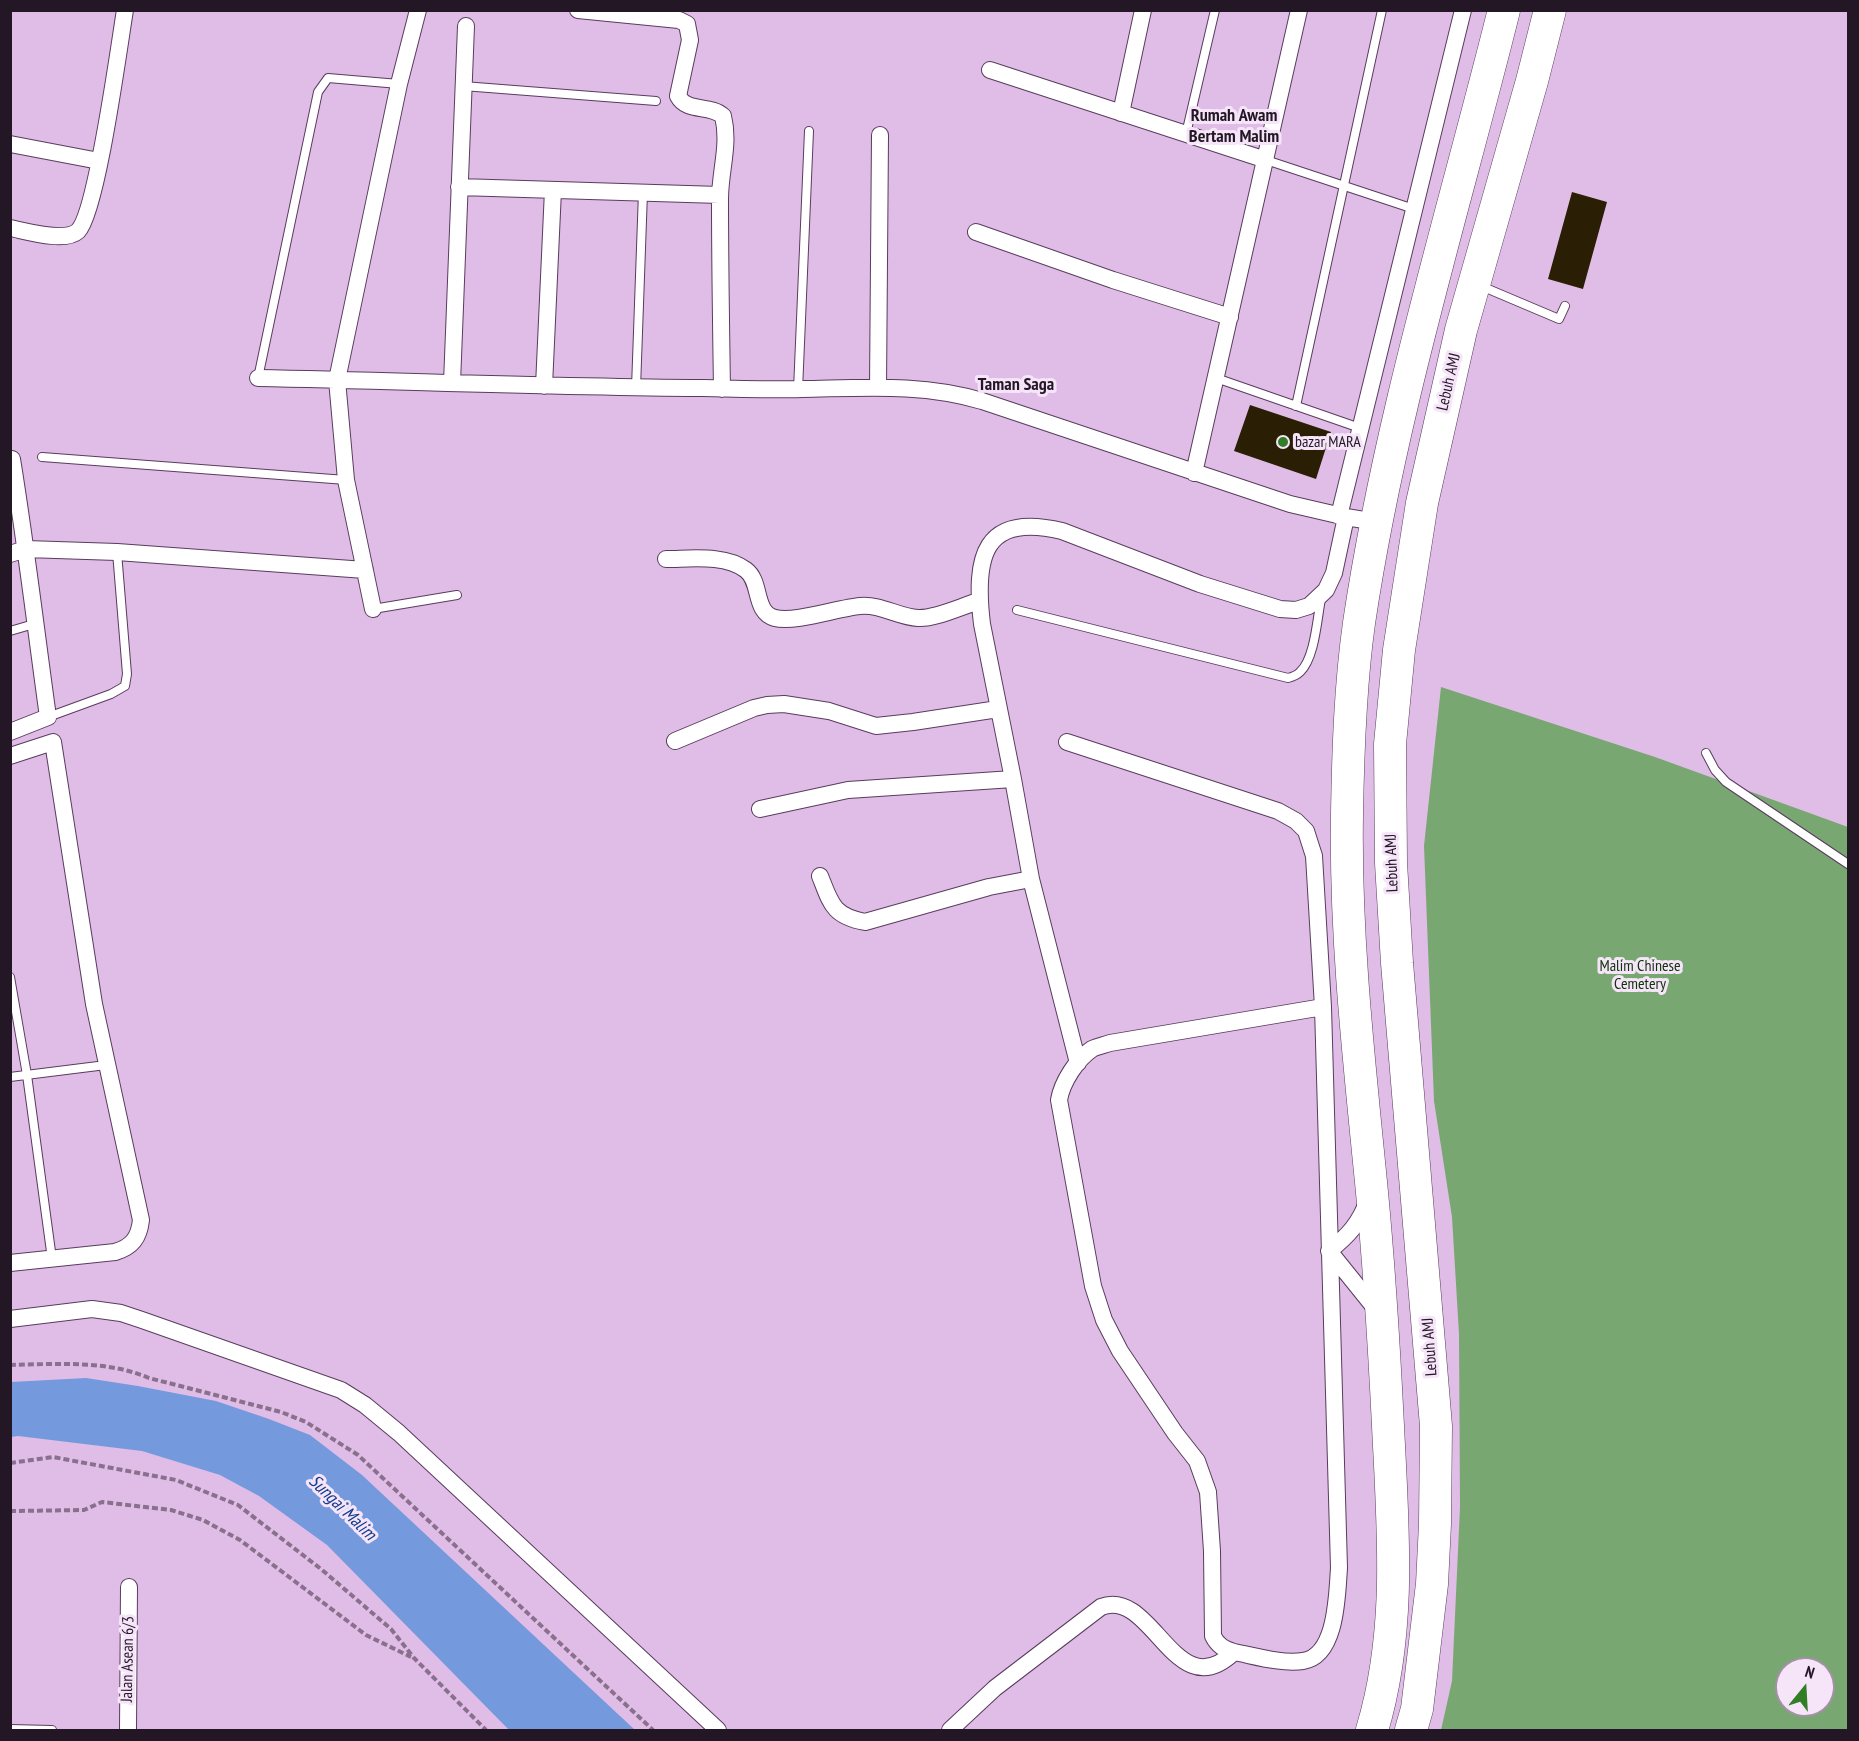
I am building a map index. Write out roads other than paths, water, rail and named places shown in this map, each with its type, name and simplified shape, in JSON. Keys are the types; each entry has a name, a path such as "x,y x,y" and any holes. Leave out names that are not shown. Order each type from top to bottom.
{"highway":[{"path":"1372,1731 1390,1648 1394,1576 1383,1318 1354,1009 1347,819 1348,751 1359,628 1354,518 1430,287 1504,10"},
{"name":"Lebuh AMJ","path":"1411,1731 1417,1709 1432,1584 1436,1426 1397,963 1391,863 1390,744 1399,650 1422,503 1461,330 1550,10"}],"street":[{"path":"10,228 54,236 66,236 77,232 89,207 99,161 125,10"},
{"path":"373,609 346,480 337,380 399,84 418,10"},
{"path":"578,10 679,20 687,24 690,40 678,96 681,102 688,106 710,109 723,116 726,150 720,195 722,388"},
{"path":"1121,113 1143,10"},
{"path":"1194,473 1299,10"},
{"path":"1078,1063 1031,879 998,709 979,601 980,575 987,548 1000,533 1018,526 1040,526 1062,531 1200,584 1280,609 1296,610 1309,606 1322,596 1334,573 1354,518 1360,428 1463,10"},
{"path":"452,383 466,26"},
{"path":"990,70 1266,160"},
{"path":"878,387 880,135"},
{"path":"10,144 99,161"},
{"path":"459,187 720,195"},
{"path":"544,386 553,190"},
{"path":"976,232 1113,280 1230,317"},
{"path":"258,378 636,388 798,390 878,387 956,393 1290,504 1354,518"},
{"path":"10,732 48,717 34,624 18,552 12,459"},
{"path":"18,552 117,552 364,570"},
{"path":"666,559 718,560 739,566 752,576 761,607 774,618 816,615 866,606 921,618 979,601"},
{"path":"675,741 754,708 767,705 784,704 830,711 876,726 998,709"},
{"path":"10,756 53,742 94,1004 141,1220 135,1242 125,1249 10,1263"},
{"path":"1067,742 1278,811 1296,821 1306,831 1314,856 1323,1006 1339,1568 1332,1626 1326,1643 1318,1654 1306,1661 1281,1660 1224,1649 1213,1636 1212,1551 1208,1491 1197,1461 1174,1433 1120,1351 1104,1320 1093,1286 1059,1100 1061,1091 1078,1063 1093,1049 1110,1043 1323,1006"},
{"path":"760,809 848,790 1013,779"},
{"path":"820,876 827,895 838,913 848,919 865,922 989,886 1031,879"},
{"path":"1329,1251 1347,1237 1362,1216 1372,1188"},
{"path":"1329,1251 1383,1318"},
{"path":"10,1319 92,1309 105,1310 142,1320 341,1390 365,1405 399,1433 718,1731"},
{"name":"Jalan Asean 6/3","path":"128,1731 129,1587"},
{"path":"950,1731 995,1688 1101,1607 1111,1604 1129,1609 1188,1664 1201,1668 1212,1668 1234,1652"}],"lane":[{"path":"1186,134 1215,10"},
{"path":"1296,405 1382,10"},
{"path":"258,378 318,92 328,78 399,84"},
{"path":"463,86 656,101"},
{"path":"798,390 809,131"},
{"path":"1266,160 1414,208"},
{"path":"636,388 643,192"},
{"path":"1475,283 1559,319 1565,306"},
{"path":"1216,378 1360,428"},
{"path":"42,457 346,480"},
{"path":"48,717 111,694 125,686 127,674 117,552"},
{"path":"373,609 457,595"},
{"path":"1017,610 1288,678 1299,674 1306,665 1322,596"},
{"path":"10,631 34,624"},
{"path":"1706,753 1715,770 1726,782 1848,864"},
{"path":"10,977 27,1075 52,1259"},
{"path":"10,1077 106,1065"},
{"path":"10,1729 52,1731"}],"water":[{"name":"Sungai Malim","path":"86,1378 216,1401 310,1435 362,1475 635,1730 509,1730 327,1545 259,1496 220,1475 142,1451 11,1437 11,1382"}],"place":[{"name":"bazar MARA","path":"1283,442"}],"district":[{"name":"Rumah Awam Bertam Malim","path":"1234,126"},
{"name":"Taman Saga","path":"1016,385"}],"park label":[{"name":"Malim Chinese Cemetery","path":"1640,975"}]}
